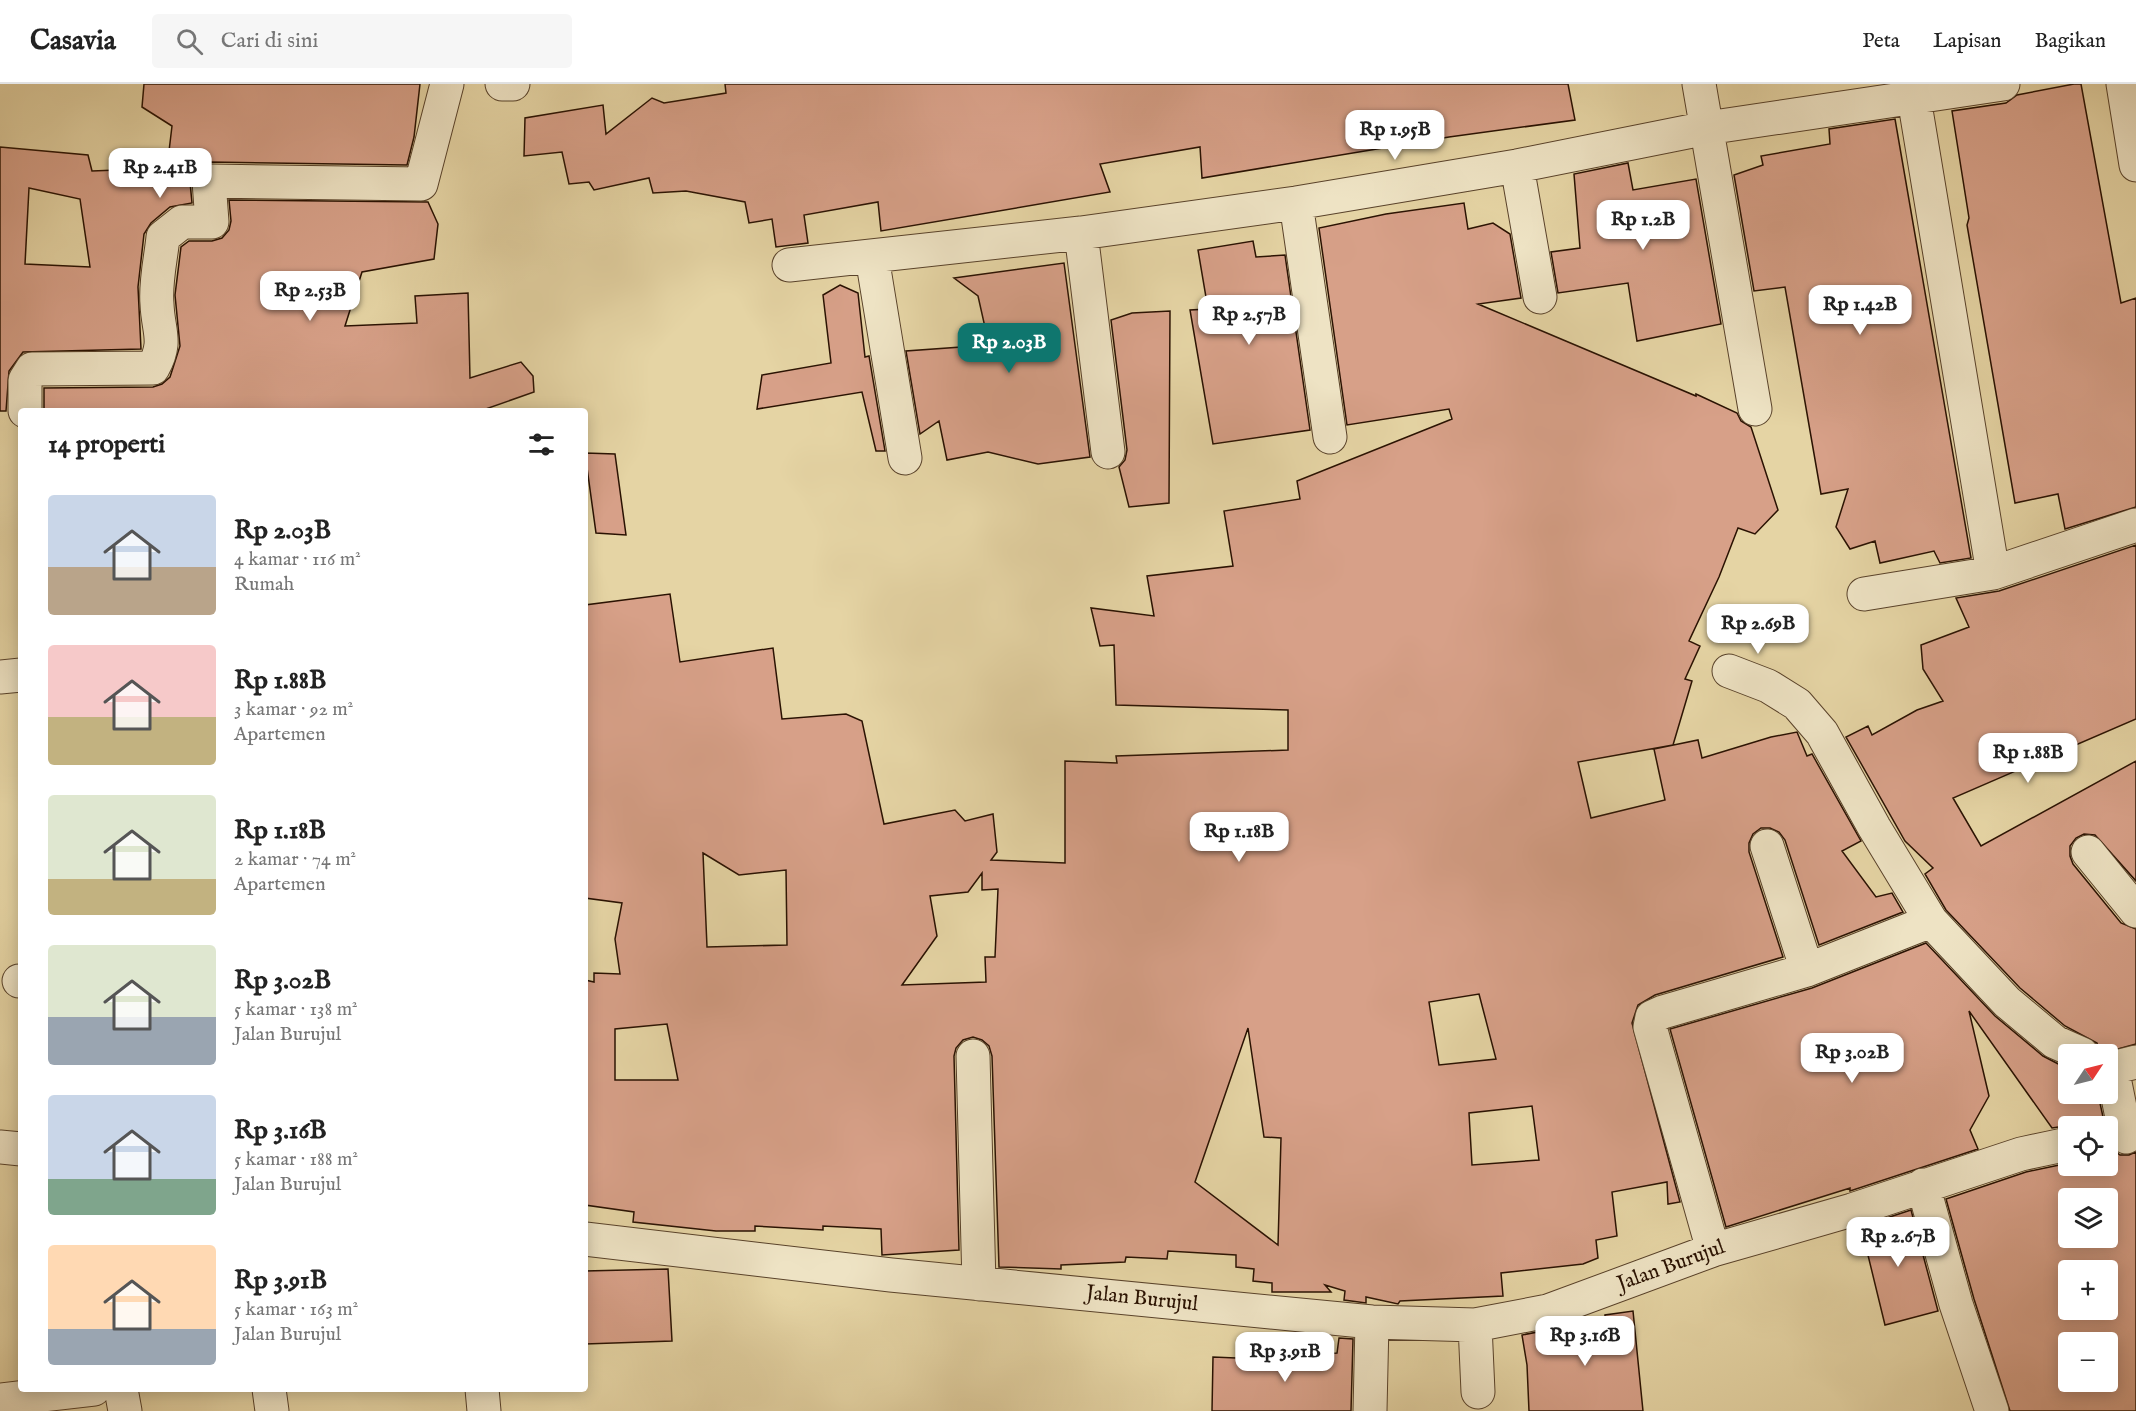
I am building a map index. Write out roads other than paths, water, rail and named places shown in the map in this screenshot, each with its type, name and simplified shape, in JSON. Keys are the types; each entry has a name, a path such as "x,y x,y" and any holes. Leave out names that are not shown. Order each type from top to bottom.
{"street":[{"path":"25,408 25,380 32,369 153,368 161,353 163,342 156,303 163,237 182,222 212,222 209,181 421,184 447,84"},
{"path":"502,84 513,84"},
{"path":"1699,84 1755,409"},
{"path":"789,265 1081,233 1296,203 1517,165 1707,128 2003,84"},
{"path":"2122,84 2136,165"},
{"path":"1914,98 1993,573"},
{"path":"1517,165 1540,297"},
{"path":"1296,203 1330,437"},
{"path":"1081,233 1108,452"},
{"path":"872,257 905,458"},
{"path":"1864,594 1993,573 2136,525"},
{"path":"1729,671 1768,686 1797,704 1822,733 1874,827 1931,921 2007,1002 2060,1044"},
{"path":"0,677 18,675"},
{"path":"1767,846 1807,970"},
{"path":"2088,852 2136,911"},
{"path":"1713,1250 1650,1027 1652,1017 1807,970 1931,921"},
{"path":"973,1056 979,1284"},
{"path":"2119,1065 2123,1138"},
{"name":"Jalan Burujul","path":"588,1239 979,1284 1372,1322 1475,1325 1548,1311 1713,1250 1852,1210 2021,1154 2058,1146"},
{"path":"1923,1185 1956,1304 1992,1411"},
{"path":"1370,1411 1372,1322"},
{"path":"1475,1325 1478,1392"},
{"path":"0,1400 49,1392"},
{"path":"122,1392 125,1411"},
{"path":"269,1392 272,1411"},
{"path":"482,1392 484,1411"}]}
